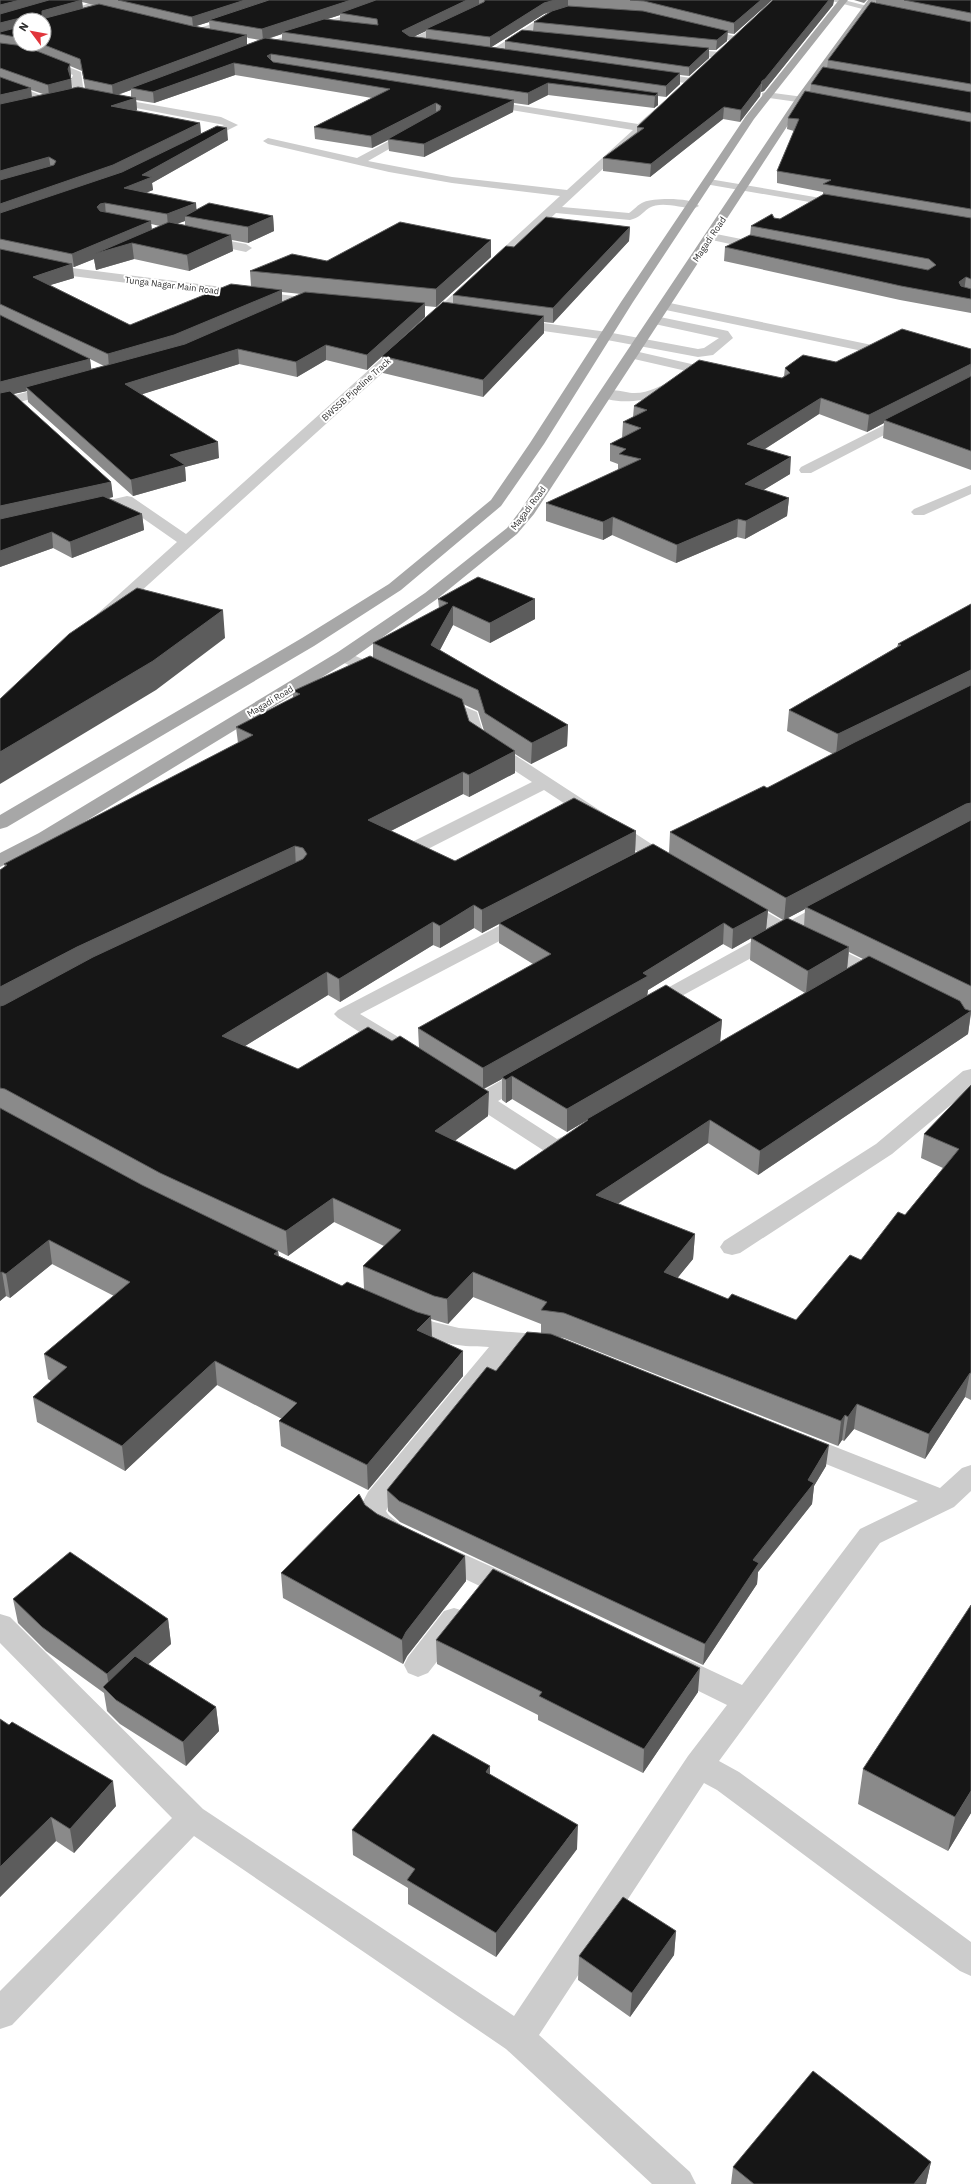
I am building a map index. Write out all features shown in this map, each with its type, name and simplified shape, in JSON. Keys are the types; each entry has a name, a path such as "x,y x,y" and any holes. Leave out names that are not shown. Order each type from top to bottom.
{"main road":[{"path":"0,823 308,642 395,587 496,503 537,444 607,336 627,302 766,96 843,1"},
{"name":"Magadi Road","path":"0,862 46,837 344,656 431,596 512,531 526,514 665,306 801,98 870,4"}],"street":[{"path":"83,7 107,0"},
{"path":"214,36 189,32 292,0"},
{"path":"243,53 397,0"},
{"path":"832,0 870,4 905,16"},
{"path":"70,4 102,12 78,17"},
{"path":"508,56 489,53 521,35 553,14 568,11"},
{"path":"384,55 459,19"},
{"path":"325,25 346,28"},
{"path":"689,27 735,39"},
{"path":"680,92 720,56 746,29"},
{"path":"521,35 536,36"},
{"path":"243,41 287,49"},
{"path":"411,42 426,44"},
{"path":"0,49 28,54 78,74 76,80 79,95"},
{"path":"672,50 720,56"},
{"path":"638,74 692,81"},
{"path":"818,74 833,76"},
{"path":"0,83 52,100 0,112"},
{"path":"136,93 111,100 221,120 233,125 190,146"},
{"path":"766,96 801,98 838,105"},
{"path":"477,102 641,128"},
{"name":"BWSSB Pipeline Track","path":"90,628 440,313 669,102"},
{"path":"358,162 421,127"},
{"path":"268,141 358,162 452,180 570,194"},
{"path":"709,182 853,206"},
{"path":"808,210 822,201"},
{"path":"553,209 626,217 635,215 646,204 654,203 693,206"},
{"path":"192,237 246,248"},
{"path":"711,237 781,250"},
{"name":"Tunga Nagar Main Road","path":"0,257 76,272 333,304"},
{"path":"76,272 98,263"},
{"path":"281,310 302,301"},
{"path":"665,306 872,349"},
{"path":"425,312 456,315"},
{"path":"503,322 607,336 702,353 708,352 728,338 723,334 655,320"},
{"path":"632,354 729,377"},
{"path":"606,394 643,397 659,395 678,382 684,373 679,366"},
{"path":"0,403 66,386"},
{"path":"15,399 27,410"},
{"path":"806,470 923,410"},
{"path":"919,512 971,489"},
{"path":"115,490 186,541"},
{"path":"75,512 127,500"},
{"path":"344,656 400,683"},
{"path":"428,696 471,716 476,737 544,783 645,858 685,873"},
{"path":"413,849 544,783"},
{"path":"645,858 673,844"},
{"path":"725,896 784,930 901,986"},
{"path":"633,1015 846,897"},
{"path":"411,1055 345,1014 540,912"},
{"path":"845,980 866,968"},
{"path":"483,1100 544,1065"},
{"path":"443,1075 557,1149 592,1129"},
{"path":"732,1247 884,1149 971,1076"},
{"path":"384,1310 427,1329 459,1337 478,1337 554,1345 576,1353"},
{"path":"509,1340 378,1500 372,1511 377,1521 477,1591 538,1601"},
{"path":"775,1433 944,1500"},
{"path":"518,2038 699,1764 870,1536 944,1500 971,1475"},
{"path":"418,1665 477,1591"},
{"path":"0,1626 192,1818 518,2038 678,2184"},
{"path":"653,1656 747,1701"},
{"path":"699,1764 728,1781 971,1961"},
{"path":"0,2014 192,1818"}],"building":[{"path":"0,0 20,0 0,5"},
{"path":"49,0 82,0 42,12 12,12 12,20 0,23 0,14"},
{"path":"118,0 245,0 192,17"},
{"path":"269,0 351,0 262,29 209,20"},
{"path":"376,0 467,0 402,31 409,36 680,73 666,86 282,32 324,19 378,25 377,19 340,13"},
{"path":"485,0 555,0 544,3 490,37 426,29 484,2"},
{"path":"630,0 761,0 734,23 644,1"},
{"path":"773,0 829,0 762,81 741,110 724,107 651,164 603,158 644,128 637,127"},
{"path":"904,0 971,0 971,13"},
{"path":"871,2 971,22 971,84 828,60"},
{"path":"99,4 192,26 247,35 112,85 84,79 80,59 52,48 52,16"},
{"path":"568,6 643,11 728,31 717,40 534,22 552,11"},
{"path":"12,29 12,36 0,34 0,32"},
{"path":"522,30 709,48 689,67 505,41"},
{"path":"265,38 658,93 655,96 548,83 528,93 271,54 267,56 273,62 514,100 424,144 388,139 440,110 441,106 436,103 371,136 314,127 390,89 234,63 153,92 131,88"},
{"path":"0,43 12,44 12,52 39,52 70,64 68,69 71,79 48,85 0,68"},
{"path":"823,67 971,92 971,113 811,84"},
{"path":"0,77 31,88 0,95"},
{"path":"78,87 136,98 111,106 200,123 113,165 0,204 0,180 54,165 56,161 49,157 0,171 0,104"},
{"path":"805,91 971,122 971,209 823,184 831,180 777,171 799,119 788,118"},
{"path":"217,126 227,128 142,175 152,177 124,188 196,203 167,214 105,203 100,204 97,207 100,211 151,221 72,254 0,239 0,213 122,172"},
{"path":"824,194 971,218 971,279 966,277 959,282 961,286 971,289 971,299 901,286 725,247 750,235 928,270 936,265 929,259 751,226 772,214 774,218 780,219"},
{"path":"209,203 273,216 248,227 185,216"},
{"path":"546,217 630,227 553,308 453,295 506,246 514,247"},
{"path":"169,222 231,235 187,255 132,243 94,254"},
{"path":"400,222 491,240 436,289 250,271 292,254 327,261"},
{"path":"0,249 72,264 33,277 130,325 231,284 282,290 174,335 108,354 0,304"},
{"path":"305,292 425,303 367,355 326,345 296,362 238,349 125,384 218,442 170,455 185,465 131,480 26,387 185,344"},
{"path":"443,302 544,316 483,380 382,356"},
{"path":"0,315 90,359 0,382"},
{"path":"902,329 971,349 971,364 869,415 821,398 747,444 791,457 745,484 789,498 746,521 738,519 677,545 613,517 603,522 546,503 641,459 619,454 626,449 610,444 641,428 623,422 647,410 634,406 699,360 782,378 790,373 785,368 803,355 836,362"},
{"path":"971,376 971,451 884,420"},
{"path":"10,391 111,482 0,506 0,393"},
{"path":"103,496 142,514 70,542 52,532 0,551 0,519"},
{"path":"478,577 535,599 490,623 453,606 431,645 568,725 532,743 485,713 478,690 373,643 448,603 438,599"},
{"path":"137,588 223,610 153,661 0,752 0,699 69,634"},
{"path":"971,604 971,670 838,734 789,710 901,645 898,644"},
{"path":"370,656 462,699 469,721 515,751 469,775 463,772 368,820 455,861 574,798 636,831 482,910 474,905 440,926 433,922 339,979 327,972 222,1036 298,1069 368,1027 392,1041 400,1036 489,1092 435,1131 515,1170 588,1120 587,1119 869,956 960,1001 965,1009 971,1011 760,1151 710,1120 596,1195 695,1234 664,1272 728,1299 732,1294 796,1320 850,1255 861,1260 898,1212 905,1215 959,1149 924,1134 971,1085 971,1373 929,1434 857,1404 848,1417 845,1415 841,1421 564,1313 541,1310 547,1302 473,1272 447,1299 434,1296 363,1266 401,1230 333,1198 286,1231 160,1173 5,1089 0,1088 0,1006 93,957 303,859 307,854 303,848 295,846 77,947 0,987 0,870 7,865 4,864 253,735 236,727 300,694 293,691"},
{"path":"971,685 971,803 966,804 786,898 670,832 764,786 767,788 855,742"},
{"path":"971,820 971,986 806,907"},
{"path":"653,844 768,910 733,929 724,923 643,973 648,976 483,1068 418,1028 551,954 499,923"},
{"path":"787,918 849,947 808,971 751,938"},
{"path":"666,985 722,1020 567,1109 512,1076 506,1080 502,1077"},
{"path":"0,1108 142,1185 278,1251 274,1254 342,1286 347,1282 417,1312 431,1316 417,1330 463,1351 367,1465 279,1421 297,1403 215,1361 122,1446 33,1397 67,1367 44,1354 130,1282 49,1240 6,1274 2,1272 0,1273"},
{"path":"527,1332 551,1334 829,1445 808,1480 814,1483 753,1560 759,1563 705,1644 399,1501 387,1490 487,1367 496,1371"},
{"path":"359,1494 365,1505 377,1514 465,1556 406,1632 402,1640 281,1573"},
{"path":"70,1552 168,1619 107,1674 42,1627 13,1599"},
{"path":"493,1569 700,1668 644,1749 539,1696 542,1692 436,1640"},
{"path":"971,1605 971,1791 955,1817 863,1769"},
{"path":"135,1656 216,1707 183,1742 116,1700 103,1687"},
{"path":"0,1719 9,1725 12,1722 113,1781 70,1829 51,1817 0,1867"},
{"path":"433,1734 490,1766 486,1772 578,1825 496,1933 407,1880 415,1869 352,1830"},
{"path":"623,1897 676,1931 632,1993 579,1956"},
{"path":"813,2071 931,2162 914,2184 754,2184 733,2167"}]}
